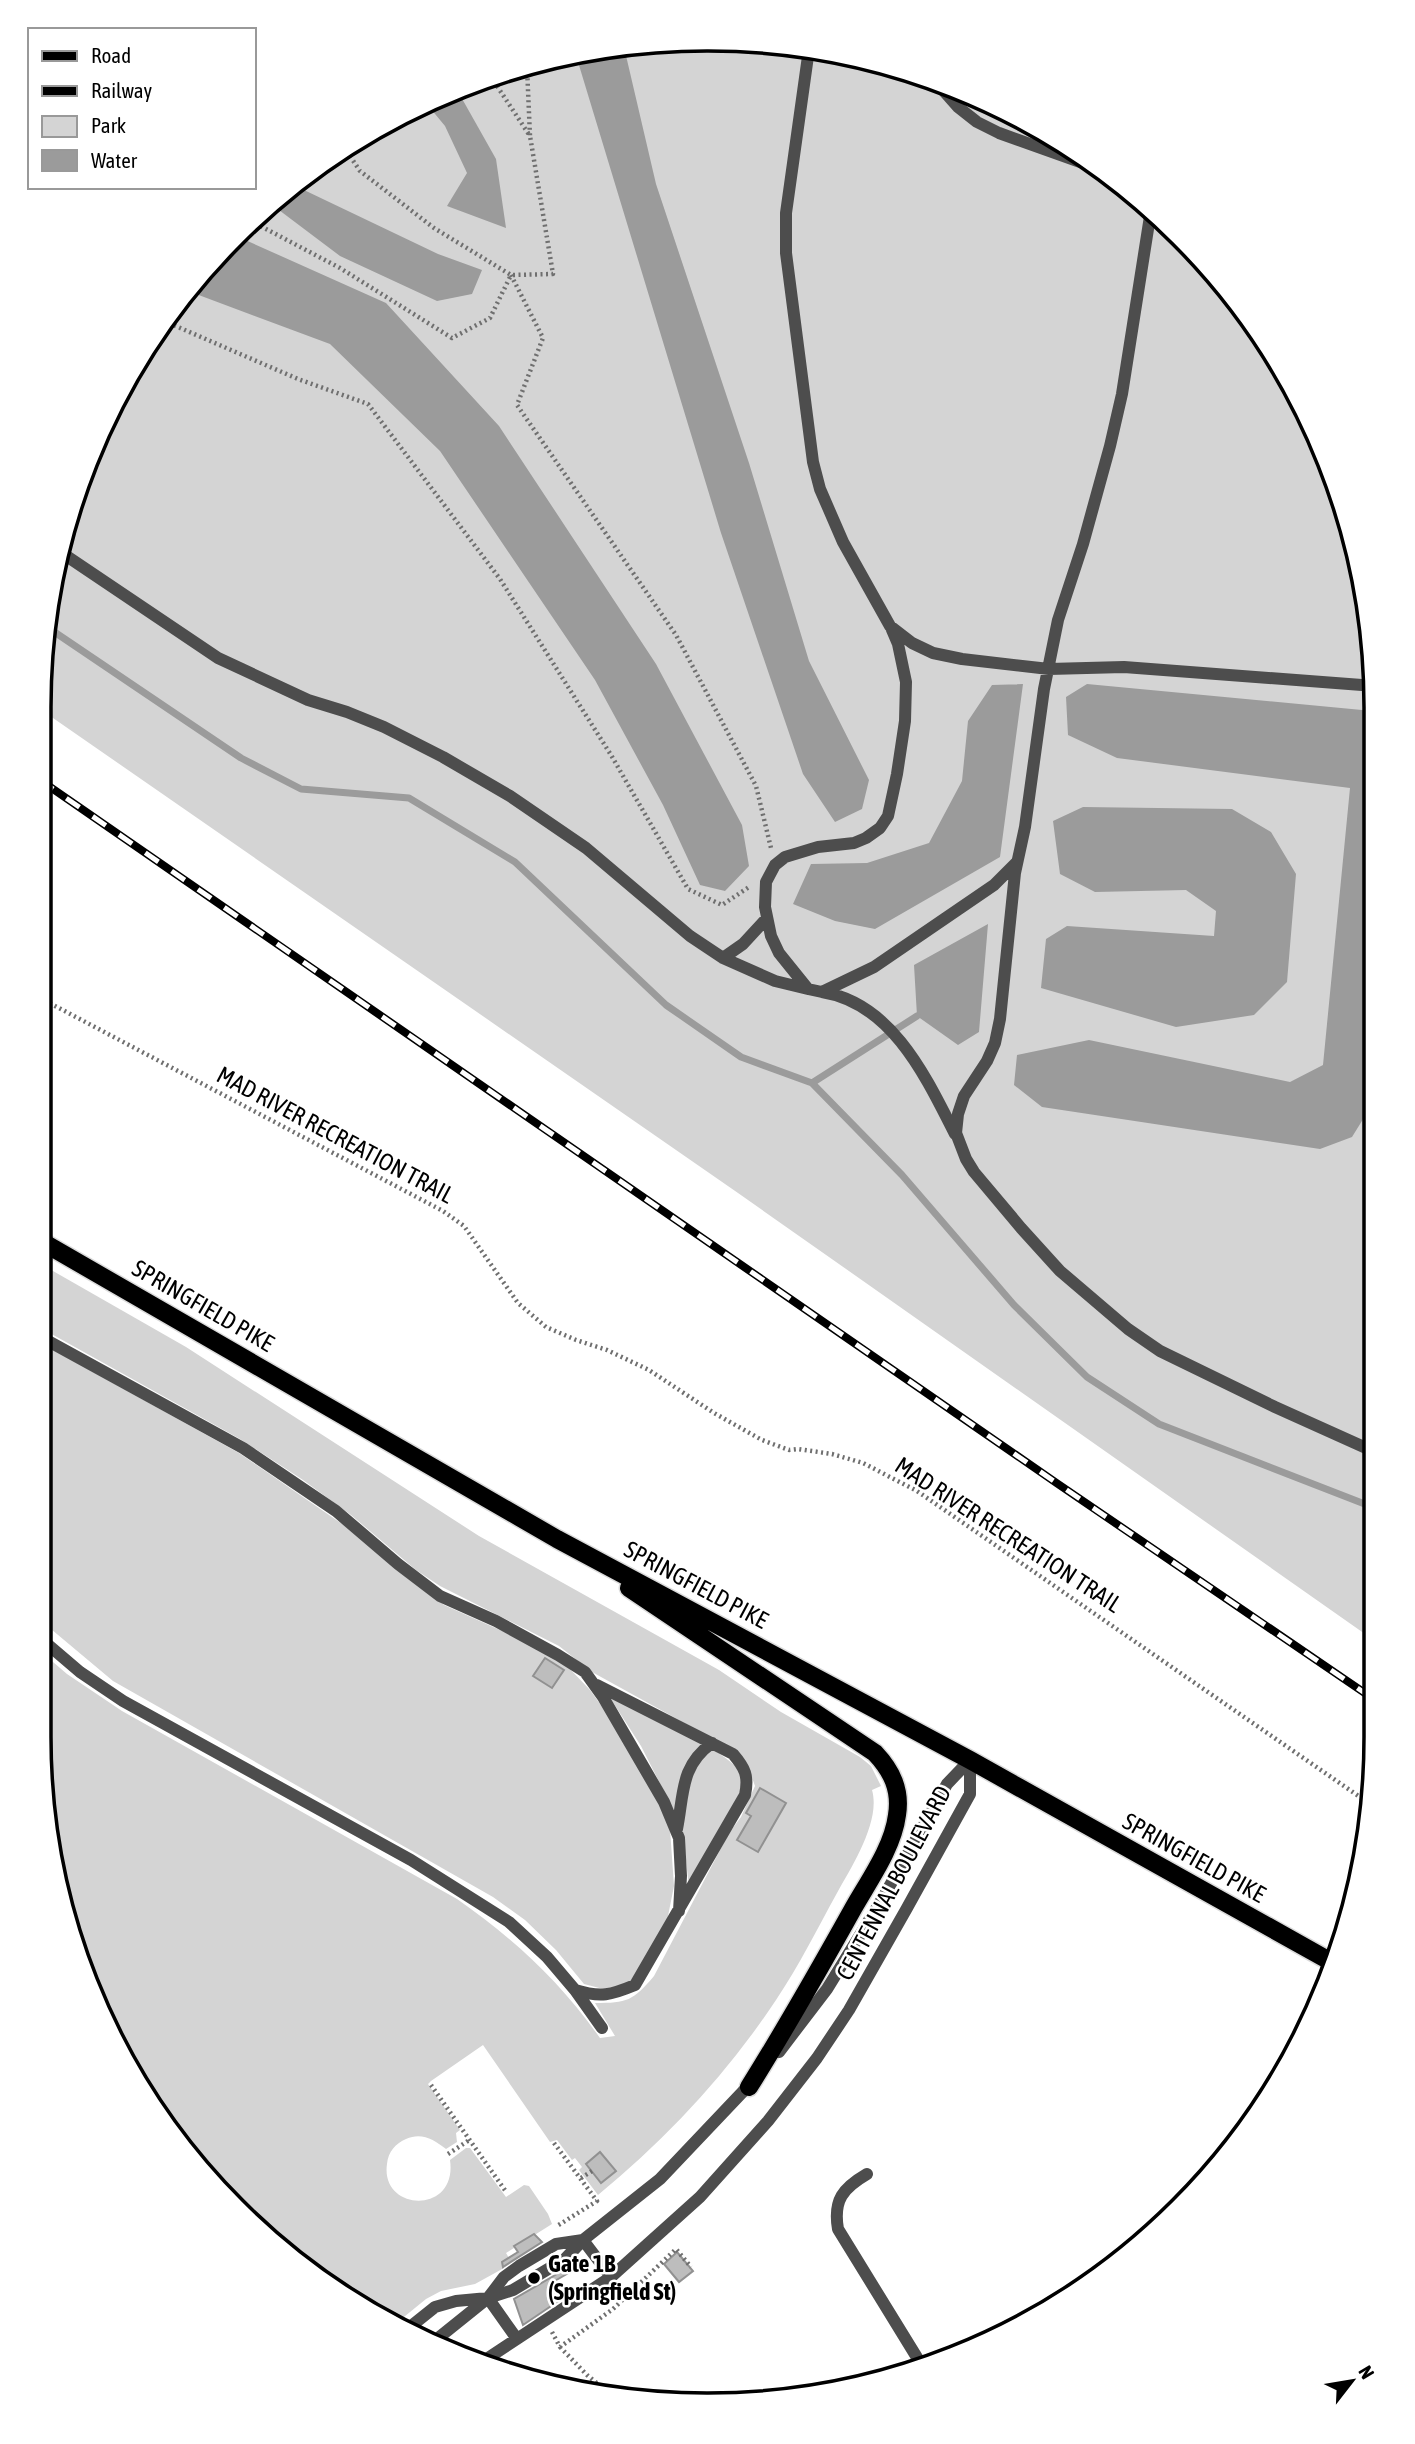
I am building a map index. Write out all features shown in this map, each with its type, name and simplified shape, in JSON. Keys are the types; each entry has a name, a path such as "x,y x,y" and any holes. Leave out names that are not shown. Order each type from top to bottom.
{"main road":[{"name":"SPRINGFIELD PIKE","path":"51,1247 557,1539 970,1760 1325,1958"},
{"path":"557,1539 875,1753 888,1767 894,1779 898,1799 893,1835 799,2005 749,2087"}],"street":[{"path":"808,58 786,213 786,253 813,462 820,489 843,542 898,644 906,682 905,721 897,774 888,816 880,828 854,843 818,846 785,857 775,865 766,882 766,918 771,936 779,953 808,989"},
{"path":"950,97 977,122 999,133 1064,156"},
{"path":"1149,222 1122,394 1083,544 1058,620 1025,827 1017,860 995,1043 964,1096 956,1133 974,1172 1021,1228 1060,1271 1128,1329 1160,1351 1364,1447"},
{"path":"68,558 218,658 307,700 384,727 510,796 586,848 690,936 723,958 775,981 853,1000 870,1011 918,1065 959,1140"},
{"path":"890,626 912,643 933,653 962,659 1049,669 1124,667 1363,686"},
{"path":"822,992 874,967 962,908 1000,880 1017,860"},
{"path":"723,958 743,944 766,918"},
{"path":"51,1343 243,1448 336,1511 440,1596 496,1621 585,1672 664,1802 679,1838 681,1875 678,1911"},
{"path":"51,1647 80,1672 123,1701 411,1860 509,1922 547,1957 575,1990 601,2028"},
{"path":"575,1990 595,1996 614,1993 635,1985 746,1795 749,1779 744,1767 733,1754 593,1684"},
{"path":"676,1831 682,1784 692,1762 712,1743"},
{"name":"CENTENNAL BOULEVARD","path":"583,2240 660,2179 779,2052 827,1989 884,1896 947,1784 970,1760"},
{"name":"CENTENNAL BOULEVARD","path":"491,2356 611,2277 700,2197 768,2121 849,2010 970,1794 970,1760"},
{"path":"867,2174 844,2190 838,2202 838,2229 918,2358"},
{"path":"440,2336 488,2298 504,2277 556,2244 583,2240 611,2277"},
{"path":"413,2324 435,2307 456,2301 488,2298"},
{"path":"488,2298 517,2339"}],"path":[{"path":"511,275 553,274 530,136 527,76"},
{"path":"497,86 530,136"},
{"path":"174,325 298,379 368,404 500,579 611,755 688,890 722,905 775,865 757,786 676,635 517,405 543,338 511,275 434,228 360,171 350,157"},
{"path":"262,226 340,268 452,338 490,318 511,275"},
{"name":"MAD RIVER RECREATION TRAIL","path":"51,1004 443,1211 464,1226 518,1303 546,1327 607,1350 649,1370 714,1413 762,1440 789,1450 832,1454 863,1463 917,1491 1361,1798"},
{"path":"431,2085 507,2193"},
{"path":"448,2154 471,2140"},
{"path":"554,2143 597,2201"},
{"path":"581,2178 592,2171"},
{"path":"559,2347 613,2309 676,2249 691,2267"},
{"path":"545,2320 559,2347 598,2384"}],"green space":[{"path":"665,52 750,52 836,63 877,73 959,101 1036,139 1107,186 1172,243 1229,308 1254,343 1297,417 1329,496 1342,538 1352,579 1363,665 1364,1633 738,1193 51,717 56,622 63,579 86,496 118,417 139,379 186,308 214,274 243,243 308,186 343,161 417,118 496,86 538,73 579,63"},
{"path":"51,1270 186,1347 479,1536 719,1670 781,1712 860,1757 871,1766 881,1786 872,1790 874,1802 869,1829 857,1857 776,2000 737,2054 694,2104 648,2151 598,2195 579,2170 582,2167 575,2158 572,2160 557,2140 550,2142 483,2045 428,2084 460,2130 456,2133 457,2142 446,2149 432,2140 417,2136 399,2143 393,2148 387,2164 388,2180 395,2191 406,2198 419,2201 432,2198 443,2191 449,2178 450,2160 470,2148 506,2197 524,2185 529,2186 552,2224 506,2253 509,2258 502,2262 504,2268 475,2284 441,2291 426,2299 403,2318 343,2283 308,2258 243,2201 186,2136 161,2101 118,2027 86,1948 63,1865 52,1779 51,1660 122,1711 457,1899 498,1929 552,1979 600,2038 615,2036 595,2003 629,1999 654,1976 729,1833 741,1817 755,1786 748,1766 737,1752 592,1672 559,1646 440,1586 416,1570 351,1515 240,1439 51,1334"},
{"path":"51,1349 239,1453 345,1526 444,1605 529,1643 569,1668 590,1690 611,1719 657,1796 670,1829 674,1886 666,1926 630,1982 607,1990 584,1984 556,1950 525,1920 493,1897 113,1681 51,1629"},
{"path":"607,1693 699,1741 731,1762 738,1770 740,1792 689,1887 684,1843 676,1815 641,1746"}],"water":[{"path":"626,56 656,184 749,463 809,661 869,780 862,809 835,822 803,774 721,533 578,63"},
{"path":"462,99 496,159 506,228 447,206 467,173 445,126 433,111"},
{"path":"304,190 438,254 482,270 472,294 437,301 340,256 279,210"},
{"path":"246,240 386,303 499,426 656,664 742,825 749,866 725,891 700,885 663,805 595,680 440,451 330,344 197,294"},
{"path":"1023,684 1000,857 875,929 835,921 793,904 811,864 867,863 929,843 962,781 968,721 992,685"},
{"path":"1087,684 1364,710 1364,1118 1352,1137 1320,1149 1042,1107 1014,1085 1017,1055 1089,1040 1290,1082 1323,1065 1350,788 1117,758 1068,735 1066,697"},
{"path":"1083,807 1232,809 1271,832 1296,874 1287,982 1254,1015 1176,1027 1041,988 1046,939 1067,926 1214,936 1216,911 1186,890 1095,892 1060,874 1053,821"},
{"path":"988,924 979,1032 958,1045 917,1016 914,965"}],"building":[{"path":"545,1658 564,1670 552,1688 533,1676"},
{"path":"760,1788 786,1803 758,1852 737,1840 751,1816 746,1813"},
{"path":"600,2152 616,2171 601,2183 586,2164"},
{"path":"534,2234 542,2242 503,2267 502,2262 518,2252 514,2246"},
{"path":"677,2252 693,2271 679,2282 664,2264"},
{"path":"569,2267 572,2271 553,2282 563,2298 523,2325 514,2299"}],"waterway":[{"path":"55,632 241,758 301,789 409,798 515,862 666,1005 741,1057 812,1083 902,1175 1014,1305 1087,1377 1159,1424 1364,1504"},
{"path":"812,1083 917,1016"}],"railway":[{"path":"51,788 1364,1693"}],"place":[{"name":"Gate 1B (Springfield St)","path":"534,2278"}]}
